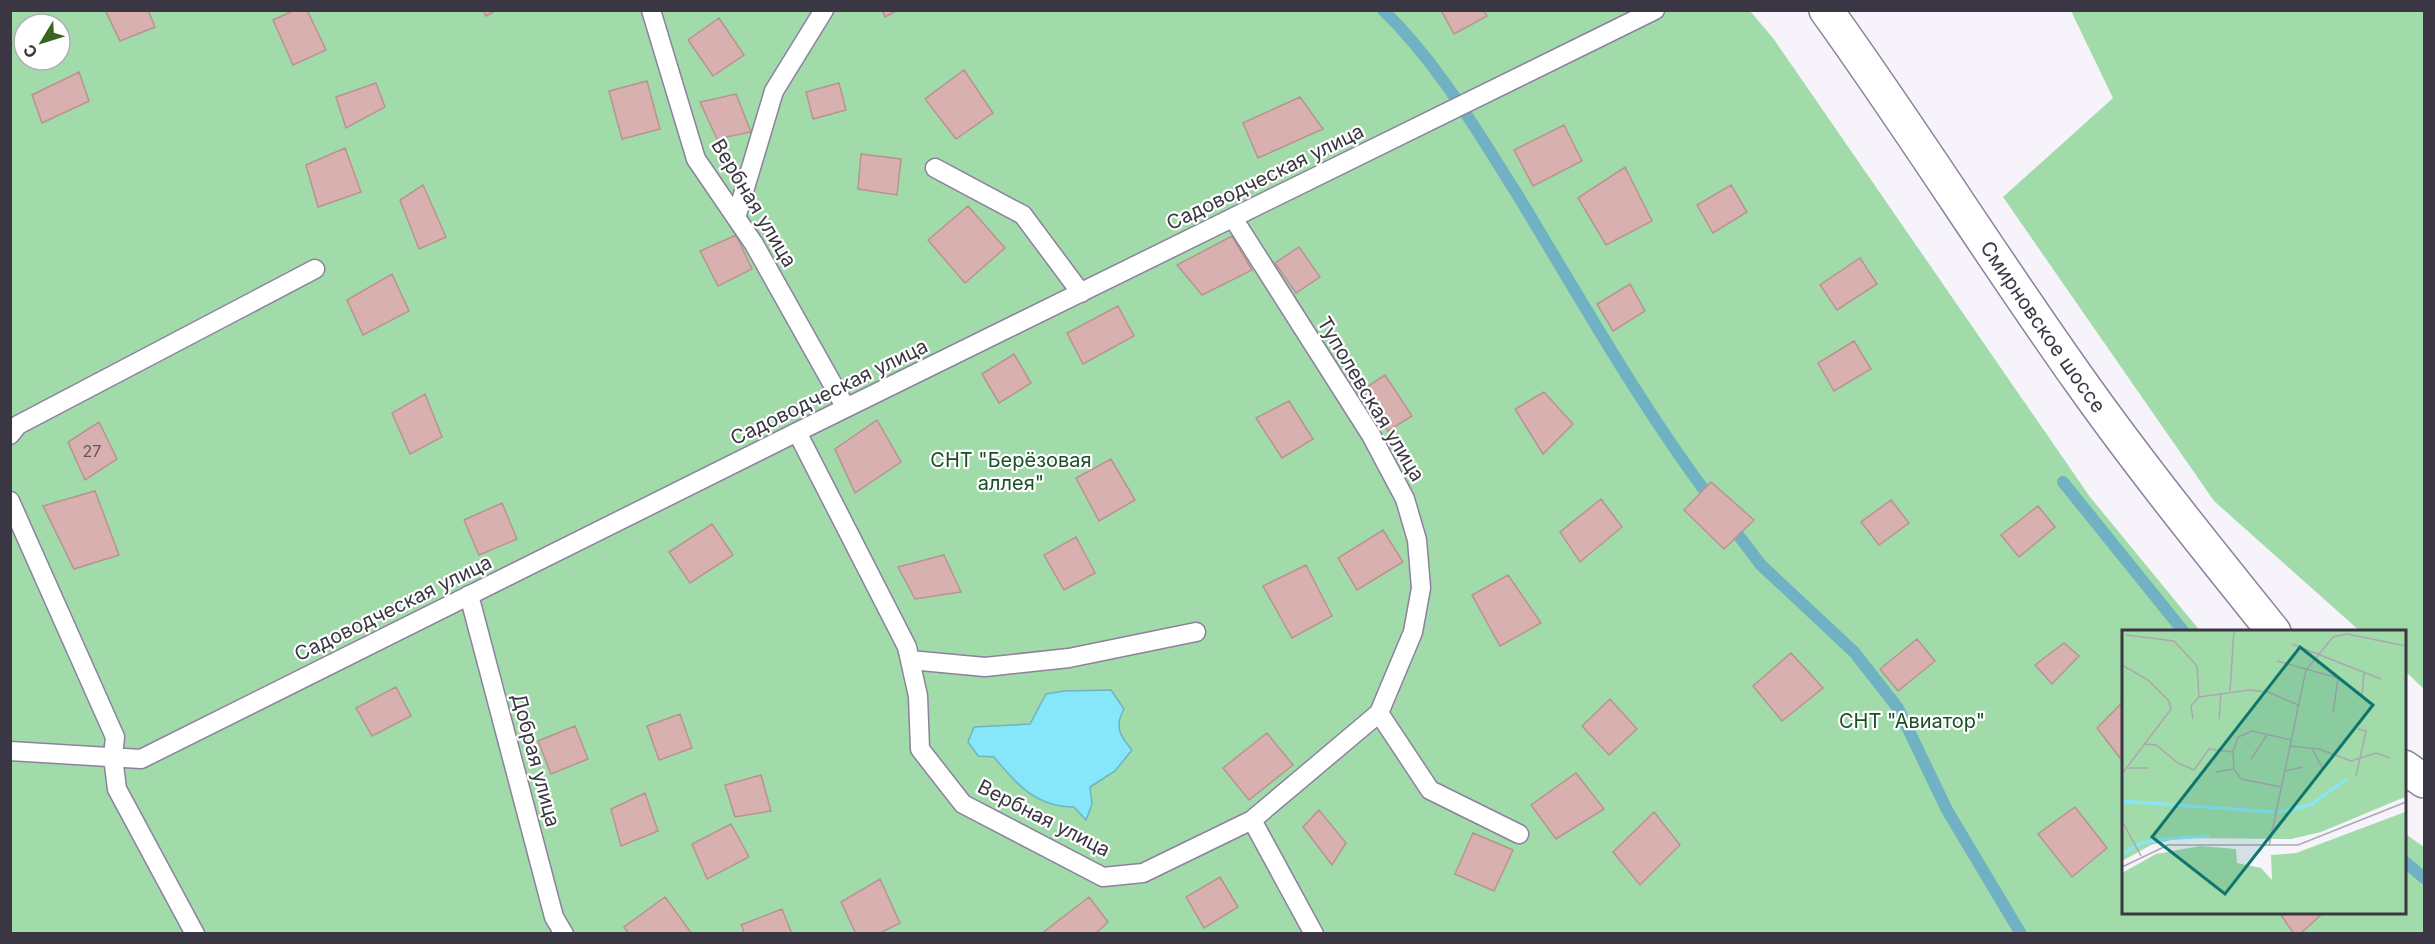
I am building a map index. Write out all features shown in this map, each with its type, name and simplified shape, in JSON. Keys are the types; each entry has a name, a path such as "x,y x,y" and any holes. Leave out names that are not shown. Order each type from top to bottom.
{"main road":[{"name":"Смирновское шоссе","path":"1826,10 2080,381 2178,513 2272,630"},
{"path":"2405,768 2424,782"}],"lane":[{"name":"Вербная улица","path":"651,10 696,159 754,244 846,408"},
{"path":"736,218 774,91 824,10"},
{"name":"Садоводческая улица","path":"10,751 141,759 797,432 1655,10"},
{"path":"936,168 1023,215 1081,293"},
{"name":"Туполевская улица","path":"1233,218 1371,435 1405,499 1417,540 1420,588 1413,632 1379,713 1252,820"},
{"path":"10,435 18,425 315,269"},
{"name":"Вербная улица","path":"797,432 907,647 918,696 920,749 963,804 1103,877 1143,873 1252,820"},
{"path":"10,501 115,737 113,757 117,789 195,933"},
{"name":"Добрая улица","path":"469,595 554,917 564,933"},
{"path":"910,660 985,667 1069,658 1196,632"},
{"path":"1379,713 1430,789 1520,834"},
{"path":"1252,820 1314,933"}],"green space":[{"name":"СНТ \"Берёзовая аллея\"","path":"10,11 1750,11 1773,38 2090,497 2199,630 2122,630 2122,914 2405,914 2405,834 2424,847 2424,933 11,933"},
{"path":"2071,11 2424,11 2424,689 2405,671 2405,630 2359,630 2214,501 2003,197 2113,98"}],"water":[{"path":"1111,690 1124,709 1119,726 1124,740 1132,750 1115,771 1090,787 1092,804 1086,820 1074,807 1049,803 1028,792 994,757 978,756 968,742 974,727 1030,724 1046,694 1064,691"}],"building":[{"path":"105,10 148,10 155,27 120,41"},
{"path":"295,10 307,10 326,50 293,65 273,20"},
{"path":"483,10 497,10 486,16"},
{"path":"882,10 898,10 885,17"},
{"path":"1441,10 1483,10 1487,16 1454,34"},
{"path":"719,18 744,55 713,76 688,40"},
{"path":"964,70 993,113 956,139 925,99"},
{"path":"79,72 89,101 42,123 32,95"},
{"path":"647,81 660,129 622,139 609,91"},
{"path":"376,83 385,107 346,128 336,97"},
{"path":"839,83 846,110 813,119 806,92"},
{"path":"736,94 751,132 717,139 700,102"},
{"path":"1300,97 1323,129 1258,158 1243,123"},
{"path":"1564,125 1582,161 1533,186 1514,150"},
{"path":"345,148 361,192 318,207 306,165"},
{"path":"861,154 901,159 897,195 858,189"},
{"path":"1625,167 1652,221 1606,245 1578,198"},
{"path":"423,185 446,237 419,249 400,200"},
{"path":"1731,185 1747,212 1713,233 1697,205"},
{"path":"968,206 1005,248 965,283 928,240"},
{"path":"736,235 752,269 718,286 700,251"},
{"path":"1232,236 1252,270 1202,295 1177,265"},
{"path":"1299,247 1320,277 1296,293 1275,263"},
{"path":"1860,258 1877,284 1837,310 1820,285"},
{"path":"392,274 409,311 363,335 347,300"},
{"path":"1630,284 1645,311 1613,331 1597,304"},
{"path":"1118,306 1134,336 1083,364 1067,333"},
{"path":"1854,341 1871,369 1834,391 1818,363"},
{"path":"1014,354 1031,383 999,403 982,374"},
{"path":"1385,375 1412,416 1388,431 1362,390"},
{"path":"1544,392 1573,424 1543,454 1515,409"},
{"path":"425,394 442,437 410,454 392,413"},
{"path":"1289,401 1313,439 1282,458 1256,418"},
{"path":"877,420 901,462 855,493 835,449"},
{"path":"99,422 117,459 85,480 68,442"},
{"path":"1111,459 1135,500 1099,521 1076,478"},
{"path":"1711,482 1754,520 1724,549 1684,510"},
{"path":"95,491 119,555 74,569 43,506"},
{"path":"1601,499 1622,527 1580,562 1560,532"},
{"path":"1891,500 1909,523 1879,545 1861,522"},
{"path":"502,503 517,539 479,555 464,520"},
{"path":"2038,506 2055,527 2019,557 2001,535"},
{"path":"712,524 733,555 690,583 669,552"},
{"path":"1383,530 1403,562 1357,590 1338,558"},
{"path":"1076,537 1095,573 1064,590 1044,555"},
{"path":"944,555 961,592 915,599 898,567"},
{"path":"1306,565 1332,616 1292,638 1263,586"},
{"path":"1508,575 1541,623 1500,646 1472,595"},
{"path":"1917,639 1935,661 1898,691 1880,669"},
{"path":"2064,643 2079,656 2052,684 2035,665"},
{"path":"1791,653 1823,688 1782,721 1753,686"},
{"path":"396,687 411,716 372,736 356,708"},
{"path":"1610,699 1637,729 1609,755 1582,726"},
{"path":"2121,704 2122,755 2120,758 2097,728"},
{"path":"680,714 692,748 659,760 647,726"},
{"path":"575,726 588,759 551,774 538,741"},
{"path":"1267,733 1293,765 1249,800 1223,768"},
{"path":"1576,773 1604,809 1556,839 1531,805"},
{"path":"761,775 771,811 735,817 725,785"},
{"path":"645,793 658,831 621,846 611,809"},
{"path":"2075,807 2107,848 2072,877 2038,834"},
{"path":"1319,810 1346,843 1332,865 1303,827"},
{"path":"1654,812 1680,845 1640,885 1613,852"},
{"path":"731,824 749,857 707,879 692,844"},
{"path":"1473,833 1513,850 1494,891 1455,874"},
{"path":"1220,877 1238,907 1204,928 1186,897"},
{"path":"880,879 900,923 878,934 856,934 841,902"},
{"path":"665,897 692,934 629,934 624,927"},
{"path":"1089,897 1108,922 1095,934 1041,934"},
{"path":"782,909 792,934 745,934 741,925"},
{"path":"2280,914 2322,914 2300,934 2294,934"}],"waterway":[{"path":"1383,10 1422,52 1456,98 1660,428 1713,502"},
{"path":"2063,482 2182,630"},
{"path":"1729,523 1761,565 1854,652 1898,708 1947,810 2021,934"},
{"path":"2405,862 2424,878"}],"park label":[{"name":"СНТ \"Авиатор\"","path":"1912,721"}]}
